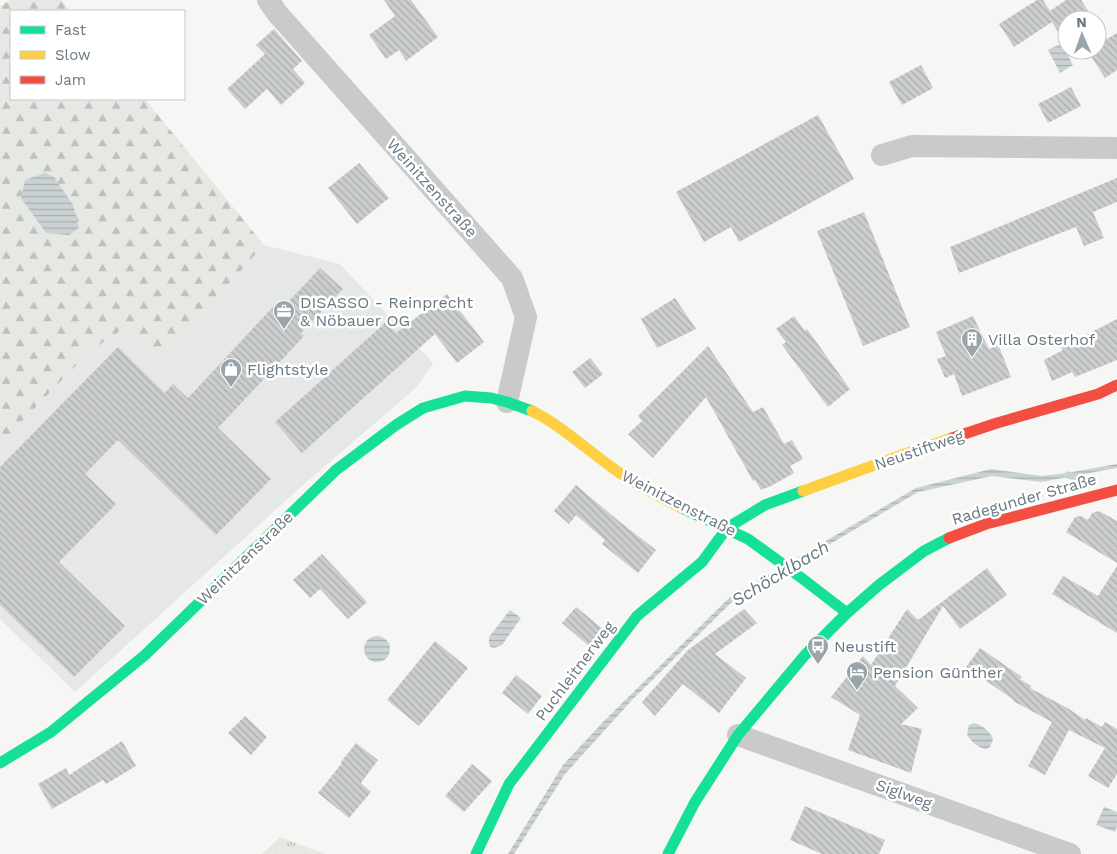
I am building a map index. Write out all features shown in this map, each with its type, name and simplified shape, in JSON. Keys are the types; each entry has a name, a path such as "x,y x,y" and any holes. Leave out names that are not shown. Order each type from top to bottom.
{"main road":[{"name":"Neustiftweg","path":"727,528 765,505 865,468 997,423 1098,394 1117,385"},
{"name":"Weinitzenstraße","path":"0,763 51,732 145,656 336,470 396,425 424,408 465,396 491,398 534,412 559,428 616,471 666,500 748,539 847,613"},
{"name":"Radegunder Straße","path":"668,854 695,802 738,735 805,654 879,585 924,551 948,538 986,524 1117,490"},
{"name":"Puchleitnerweg","path":"476,854 509,784 637,616 702,562 727,528"}],"street":[{"name":"Weinitzenstraße","path":"268,0 282,19 512,278 526,317 507,402"},
{"path":"882,155 912,146 1117,148"},
{"name":"Siglweg","path":"738,735 1070,854"}],"shaded area":[{"path":"264,245 340,264 433,363 417,387 303,485 75,692 0,619 0,444 89,352 127,325 162,358"}],"green space":[{"path":"11,0 61,0 69,10 10,10 10,100 146,100 264,245 162,358 127,326 89,352 0,444 0,6"},
{"path":"280,837 325,854 262,854"}],"water":[{"path":"1057,46 1057,60 1070,60 1073,65 1060,73 1048,50"},
{"path":"45,173 54,177 73,205 79,228 69,235 46,233 21,198 25,180"},
{"name":"Schöcklbach","path":"1117,464 1117,468 1041,482 992,476 918,492 732,602 633,699 565,774 514,854 508,854 563,765 603,722 729,598 916,488 991,469 1042,476"},
{"path":"510,610 521,618 502,645 494,648 490,647 489,637"},
{"path":"377,636 386,640 390,649 386,658 377,662 368,658 364,649 368,640"},
{"path":"974,723 980,725 992,736 993,739 990,747 987,749 975,744 967,734 969,725"},
{"path":"1104,807 1117,812 1115,832 1096,825"}],"building":[{"path":"384,0 411,0 438,37 406,61 399,50 386,59 369,35 395,16"},
{"path":"1037,0 1043,0 1050,11 1066,0 1081,0 1088,10 1057,10 1057,30 1052,22 1014,47 999,24"},
{"path":"274,29 302,61 293,69 305,83 281,105 267,89 245,109 227,89 265,54 256,45"},
{"path":"1117,33 1117,70 1105,78 1093,60 1107,60 1107,39"},
{"path":"921,65 933,88 902,105 889,82"},
{"path":"1071,87 1081,106 1048,123 1038,104"},
{"path":"818,115 854,179 739,242 731,227 704,242 676,192"},
{"path":"359,163 389,198 357,224 328,188"},
{"path":"1117,178 1117,202 1093,212 1104,238 1084,246 1076,227 959,273 950,247"},
{"path":"864,212 910,327 863,346 817,231"},
{"path":"320,268 343,289 301,333 304,336 218,428 271,479 216,535 118,440 85,474 116,504 59,562 125,626 74,677 0,605 0,467 118,347 165,393 173,384 188,398 273,307 279,312"},
{"path":"447,294 484,342 457,363 435,334 302,453 275,422 386,322 396,333"},
{"path":"675,298 696,329 657,348 641,319"},
{"path":"794,316 805,331 807,329 850,389 828,407 782,345 786,342 776,329"},
{"name":"Villa Osterhof","path":"973,316 989,349 998,344 1011,377 962,396 954,374 945,378 937,359 946,356 936,332"},
{"path":"1117,319 1117,360 1075,377 1072,372 1052,381 1044,360 1063,350 1061,348"},
{"path":"708,346 753,412 763,407 784,444 792,440 803,459 790,466 794,473 771,486 761,490 755,480 753,481 706,397 653,458 628,434 642,421 638,416"},
{"path":"590,358 603,374 585,388 572,372"},
{"path":"576,485 656,550 638,573 602,544 605,540 576,515 569,524 554,511"},
{"path":"1099,511 1117,521 1117,563 1066,532 1075,517 1081,516 1088,520 1092,513"},
{"path":"322,554 367,602 348,619 320,589 310,598 293,580"},
{"path":"1117,566 1117,633 1052,594 1063,576 1098,596"},
{"path":"987,568 1007,595 960,629 943,606 895,686 918,708 901,724 922,729 911,773 848,750 860,715 831,697 863,656 871,665 907,609 918,620"},
{"path":"576,607 604,630 590,647 562,623"},
{"path":"744,609 757,623 715,654 746,678 719,713 683,684 655,716 642,702 688,650"},
{"path":"435,641 468,668 419,726 387,700"},
{"path":"980,648 1022,677 1020,679 1031,686 1030,688 1085,720 1086,718 1102,727 1105,722 1117,729 1117,774 1108,788 1088,776 1105,748 1069,730 1045,775 1028,766 1052,722 1013,701 966,667"},
{"path":"516,675 542,696 528,714 502,693"},
{"path":"245,716 267,737 251,755 228,733"},
{"path":"122,741 136,766 106,784 103,780 52,809 38,784 66,768 69,775"},
{"path":"356,743 378,760 361,783 371,792 349,818 318,793"},
{"path":"472,764 492,781 464,812 445,796"},
{"path":"805,806 885,840 879,854 822,854 790,840"}],"waterway":[{"name":"Schöcklbach","path":"1068,475 1084,479"}],"traffic: fast":[{"path":"0,763 51,732 145,655 336,470 396,425 423,408 465,396 491,398 532,411"},
{"path":"476,854 509,784 637,616 702,562 727,528 765,505 803,491"},
{"path":"682,508 748,539 847,613"},
{"path":"668,854 695,802 738,735 805,655 847,613 879,585 924,551 949,538"}],"traffic: slow":[{"path":"532,411 563,430 622,474 647,490 682,508"},
{"path":"803,491 952,438"}],"traffic: jam":[{"path":"952,438 1098,394 1117,385"},
{"path":"949,538 986,524 1117,490"}],"place":[{"name":"DISASSO - Reinprecht & Nöbauer OG","path":"284,330"},
{"name":"Villa Osterhof","path":"972,358"},
{"name":"Flightstyle","path":"231,388"},
{"name":"Neustift","path":"818,665"},
{"name":"Pension Günther","path":"857,691"}]}
